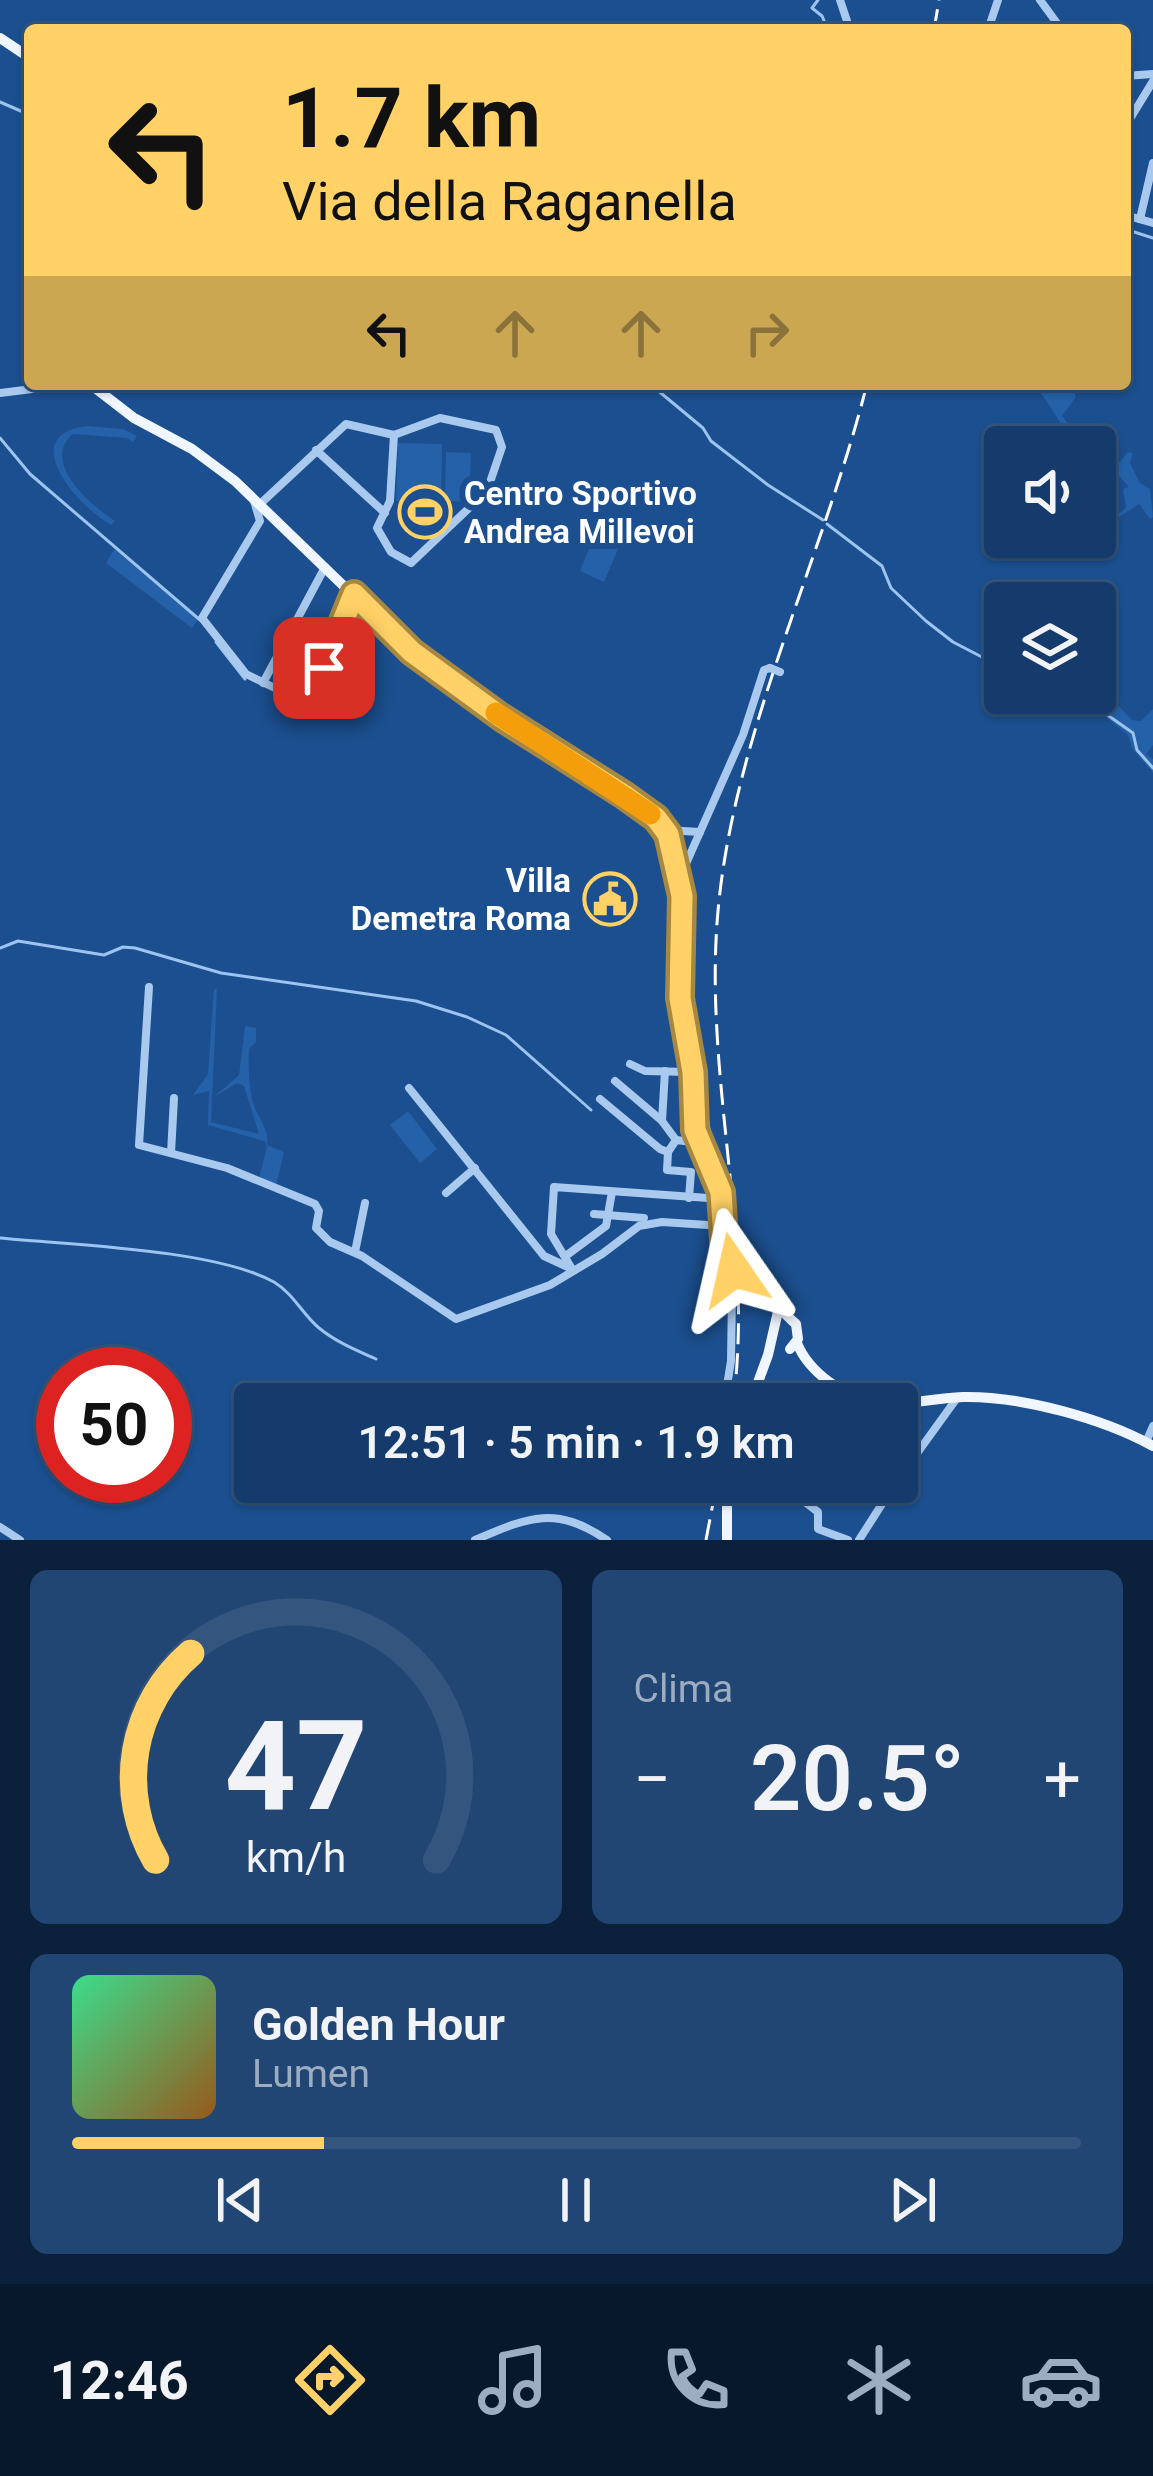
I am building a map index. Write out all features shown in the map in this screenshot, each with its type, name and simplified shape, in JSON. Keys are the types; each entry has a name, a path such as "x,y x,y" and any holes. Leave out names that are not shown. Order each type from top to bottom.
{"main road":[{"path":"98,390 136,419 196,451 430,665 501,717 624,795 666,830 680,876 680,1008 693,1072 695,1126 722,1199 720,1226 727,1261 759,1283 781,1314 797,1325 763,1383"},
{"path":"781,1314 772,1328 784,1348 832,1383"},
{"path":"918,1402 958,1397 1000,1400 1097,1421 1149,1444"},
{"path":"727,1503 727,1540"}],"street":[{"path":"1131,116 1153,78"},
{"path":"1140,219 1153,164"},
{"path":"1131,217 1153,223"},
{"path":"354,594 310,705 240,668 202,616 260,522 253,504 341,426 352,423 394,435 440,418 493,429 501,435 502,447 487,491 412,563 397,557 381,539 377,526 392,490 394,435"},
{"path":"316,450 382,511"},
{"path":"263,683 324,569"},
{"path":"680,876 743,735 764,670 775,670"},
{"path":"666,830 701,832"},
{"path":"148,987 137,1142 227,1168 315,1204 318,1233 456,1319 550,1285 646,1223 720,1226 716,1257 732,1293 727,1383"},
{"path":"630,1064 642,1070 689,1072"},
{"path":"662,1121 664,1071"},
{"path":"615,1081 662,1121 676,1140 700,1145"},
{"path":"409,1088 544,1256 572,1269"},
{"path":"171,1153 174,1098"},
{"path":"600,1099 649,1142 668,1152"},
{"path":"676,1140 668,1152 667,1170 691,1172 689,1198"},
{"path":"446,1193 475,1168"},
{"path":"572,1269 551,1234 554,1187 722,1199"},
{"path":"567,1255 602,1230 610,1215 612,1192"},
{"path":"355,1252 365,1203"},
{"path":"594,1214 644,1218"},
{"path":"918,1453 958,1397"},
{"path":"1149,1444 1153,1426"},
{"path":"806,1503 818,1512 818,1529 848,1540"},
{"path":"859,1540 883,1503"},
{"path":"475,1540 520,1522 565,1518 607,1540"},
{"path":"0,1527 20,1540"}],"shaded area":[{"path":"1038,390 1074,391 1076,397 1062,416 1070,426 1063,426"},
{"path":"88,426 123,429 137,436 133,442 73,434 64,445 62,457 72,482 115,521 111,525 70,488 54,456 56,442 66,432"},
{"path":"398,443 442,444 441,503 396,501"},
{"path":"446,452 471,453 469,502 445,501"},
{"path":"1128,452 1133,453 1130,463 1140,483 1150,489 1150,519 1139,504 1116,519 1126,508 1123,489 1129,487 1116,473"},
{"path":"596,532 621,542 604,582 580,571"},
{"path":"115,548 198,619 192,628 106,563"},
{"path":"1116,703 1132,720 1141,721 1153,709 1153,745 1146,754 1153,759 1153,773 1132,748 1128,735 1106,717 1116,714"},
{"path":"214,989 211,1122 259,1134 244,1086 237,1083 214,1097 239,1075 245,1026 256,1028 256,1042 249,1049 250,1087 267,1145 284,1152 276,1186 259,1179 267,1146 264,1141 208,1125 209,1091 193,1095 208,1074"},
{"path":"408,1111 437,1149 420,1163 390,1125"}],"waterway":[{"path":"818,0 812,8 825,24"},
{"path":"0,102 24,112"},
{"path":"1131,231 1153,238"},
{"path":"657,390 703,428 711,441 823,520"},
{"path":"0,438 30,474 200,620"},
{"path":"827,524 882,566 891,588 926,621 984,658"},
{"path":"216,642 245,679"},
{"path":"1106,714 1133,733 1137,750 1153,768"},
{"path":"0,948 18,941 104,955 123,947 135,948 221,973 416,1001 506,1035 591,1110"},
{"path":"0,1238 180,1255 248,1271 281,1287 326,1333 376,1359"}],"railway":[{"path":"935,24 939,0"},
{"path":"735,1383 738,1281 717,1035 718,911 742,778 865,390"},
{"path":"706,1540 713,1503"}],"slow traffic":[{"path":"496,713 650,814"}],"place":[{"name":"Centro Sportivo Andrea Millevoi","path":"425,512"},
{"name":"Villa Demetra Roma","path":"610,899"}],"route":[{"path":"324,668 354,594 430,665 501,717 624,795 664,828 681,886 681,1016 693,1072 695,1130 721,1192 725,1256 734,1270"}]}
